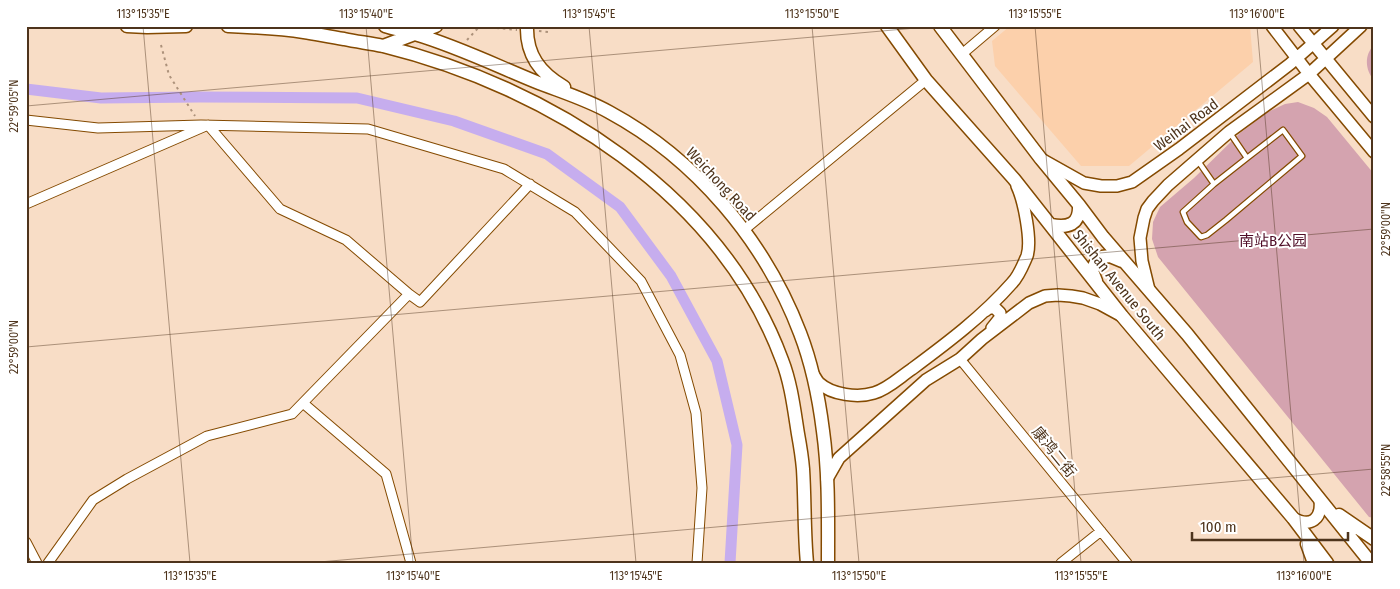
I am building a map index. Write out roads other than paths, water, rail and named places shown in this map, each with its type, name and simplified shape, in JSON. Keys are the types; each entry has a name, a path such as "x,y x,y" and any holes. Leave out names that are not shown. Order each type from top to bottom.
{"main road":[{"path":"127,26 147,28 186,26"},
{"path":"228,26 261,27 304,32 383,46 486,80 525,98 590,133 672,197 726,257 748,290 770,329 783,362 792,396 803,467 807,563"},
{"path":"304,32 317,26"},
{"name":"Weichong Road","path":"385,26 416,34 458,49 608,111 642,132 670,153 719,200 744,230 775,279 800,334 812,372 824,432 827,479 828,563"},
{"path":"383,46 436,26"},
{"name":"Shishan Avenue South","path":"887,26 926,80 1014,179 1122,316 1297,523 1327,563"},
{"name":"Shishan Avenue South","path":"940,26 1103,237 1187,334 1371,563"},
{"path":"527,29 529,49 534,61 551,79 608,111"},
{"path":"525,98 519,92 520,82 534,81"},
{"path":"1051,225 1063,227 1070,225 1079,214 1079,205"},
{"path":"1096,283 1092,271 1095,264 1102,257 1110,256 1124,262"},
{"path":"1323,503 1374,539"},
{"path":"1297,523 1314,563"}],"street":[{"path":"962,54 995,26"},
{"path":"1272,26 1374,152"},
{"path":"1299,26 1374,117"},
{"name":"Weihai Road","path":"1041,159 1084,183 1117,186 1132,182 1180,149 1297,58 1333,26"},
{"path":"1149,290 1140,249 1144,218 1152,201 1229,132 1309,74 1361,26"},
{"path":"744,230 926,80"},
{"path":"26,120 98,128 208,125 368,129 504,169 575,212 641,281 680,355 696,413 702,488 696,563"},
{"path":"26,204 208,125"},
{"path":"208,125 280,208 346,240 420,302 530,184"},
{"path":"1180,149 1174,166 1181,172 1186,171"},
{"path":"981,315 1014,281 1028,254 1025,211 1020,191 1014,179"},
{"path":"48,563 94,500 127,478 207,436 292,414 409,294"},
{"path":"982,339 1029,303 1045,296 1058,295 1083,298 1100,304 1122,316"},
{"path":"812,372 819,383 829,389 861,396 875,393 887,387 935,352 989,308 995,308 1000,313 1000,318 996,324 960,359 926,380 839,458 827,479"},
{"path":"926,380 921,382 916,377 918,371 935,352"},
{"name":"康鸿二街","path":"960,359 1127,563"},
{"path":"303,403 386,474 411,563"},
{"path":"1297,523 1310,522 1318,517 1323,503"},
{"path":"1061,563 1100,531"},
{"path":"26,542 36,563"}],"lane":[{"path":"1283,130 1302,156 1226,220 1207,235 1201,237 1187,222 1183,212 1214,184 1283,130"},
{"path":"1229,132 1247,158"},
{"path":"1197,160 1214,184"}],"waterway":[{"path":"26,89 101,98 357,98 454,121 547,154 620,207 671,276 717,361 737,445 730,563"}],"park label":[{"name":"南站B公园","path":"1273,241"}]}
